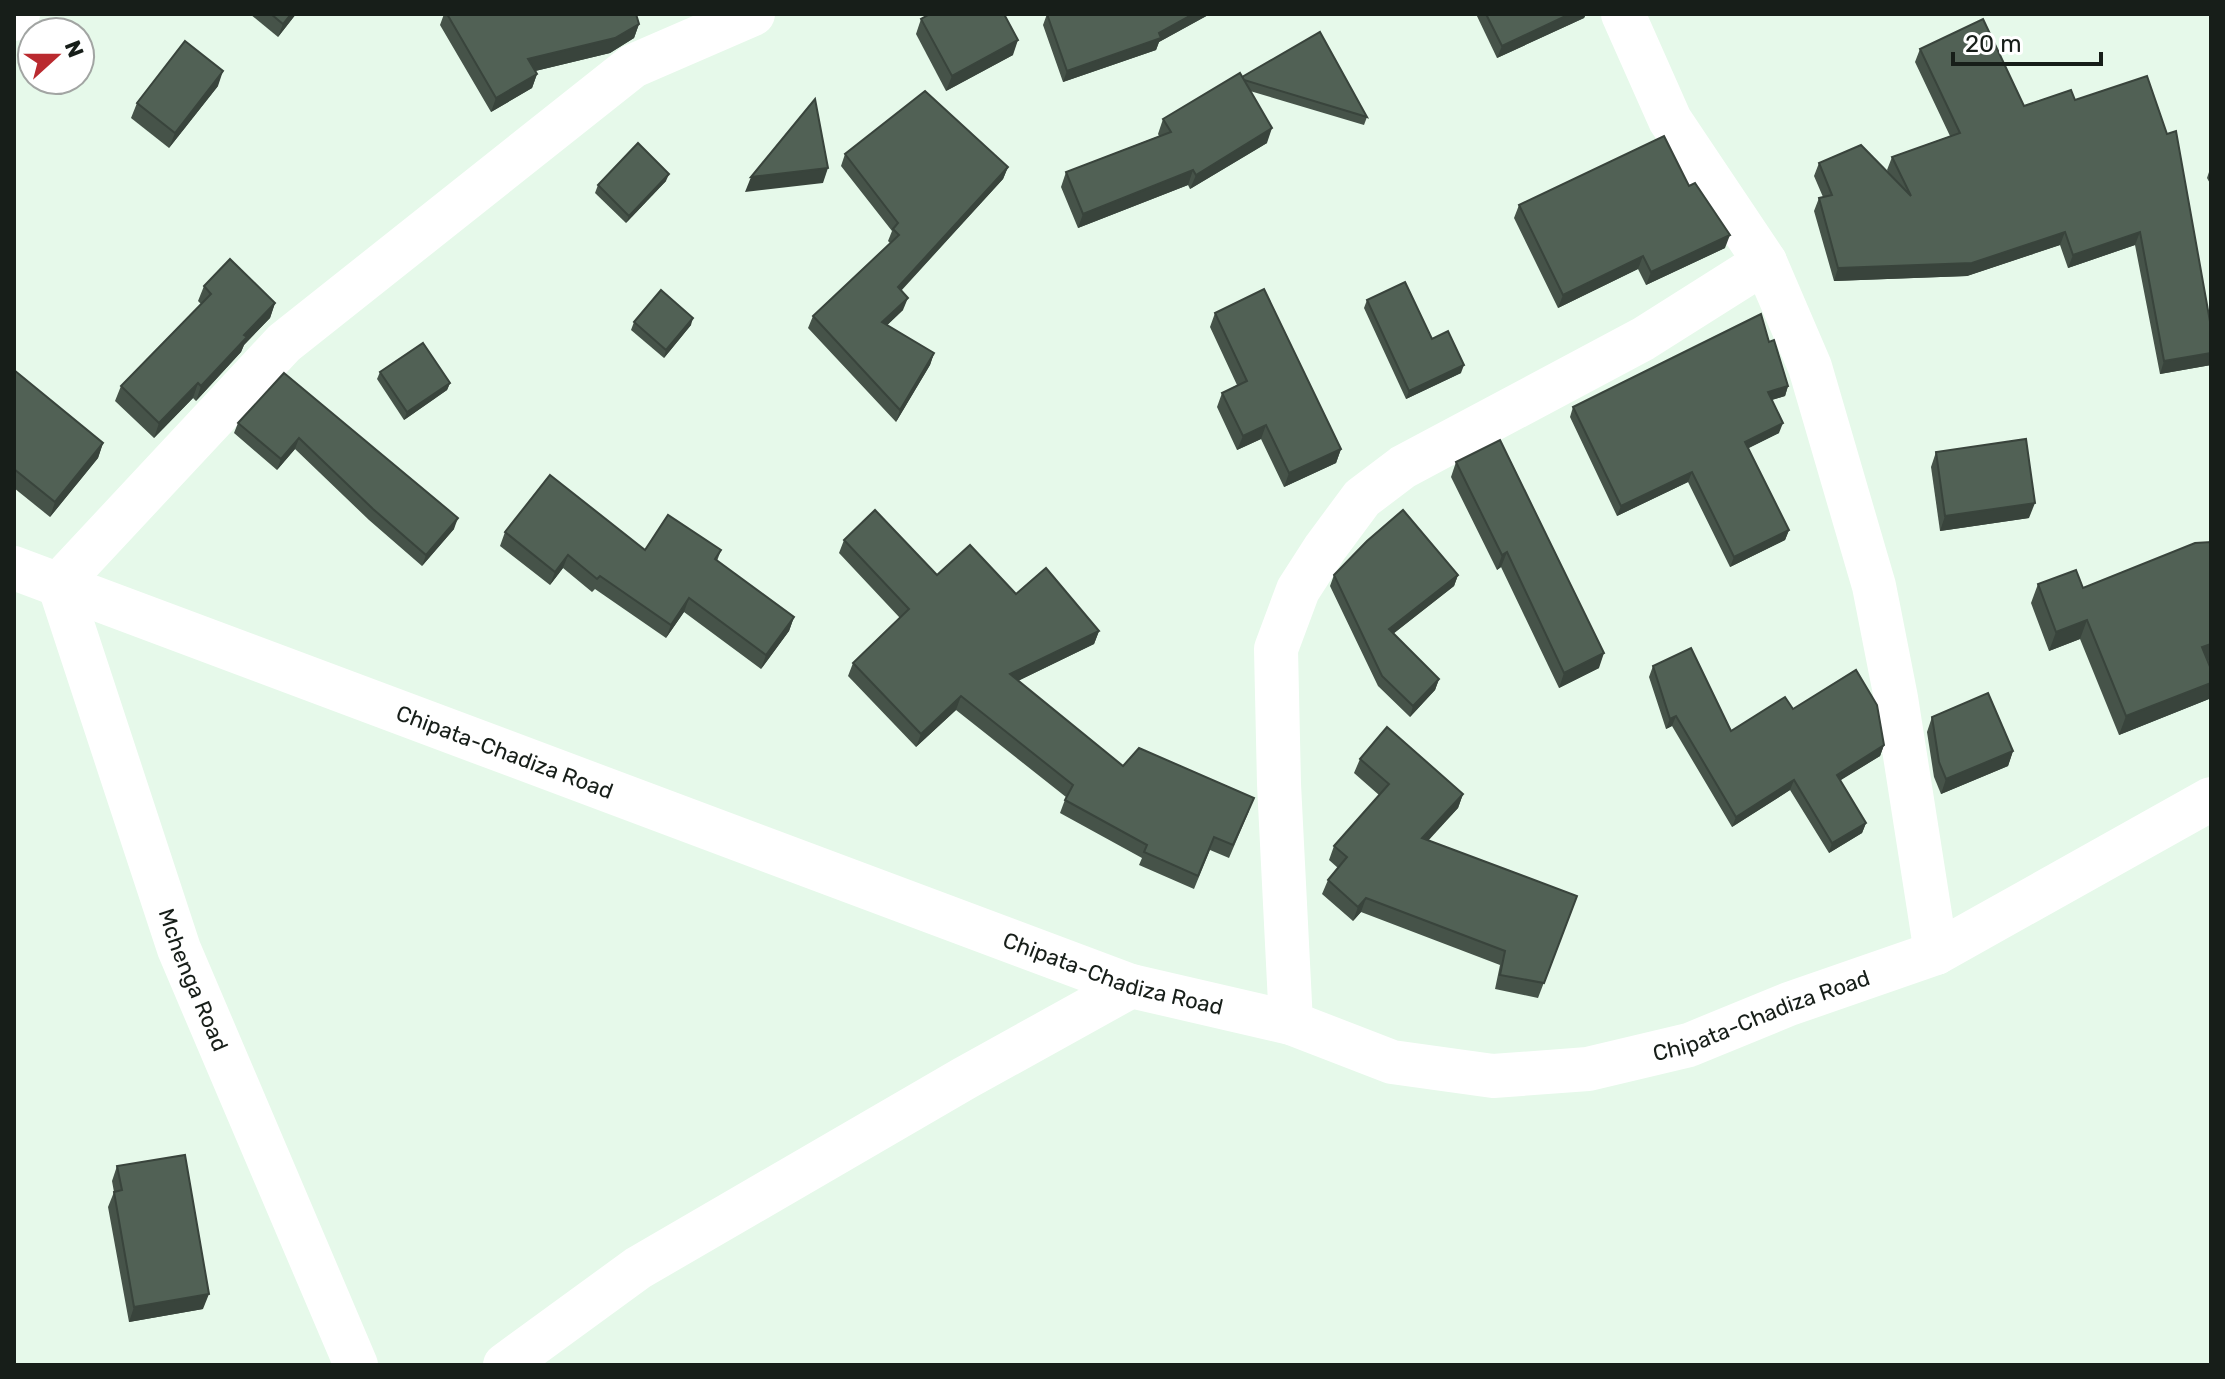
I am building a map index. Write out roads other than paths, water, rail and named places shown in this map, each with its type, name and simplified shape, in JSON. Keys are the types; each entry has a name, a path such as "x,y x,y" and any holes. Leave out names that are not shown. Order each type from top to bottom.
{"street":[{"path":"14,19 18,14"},
{"path":"59,584 284,343 633,66 753,14"},
{"path":"1623,14 1670,120 1765,262 1810,367 1874,586 1896,698 1936,953"},
{"path":"1291,1023 1279,784 1276,649 1298,590 1362,498 1403,467 1643,339 1765,262"},
{"name":"Chipata-Chadiza Road","path":"14,568 1131,986 1291,1023 1392,1062 1493,1076 1588,1069 1689,1045 1789,1004 1936,953 2211,799"},
{"name":"Mchenga Road","path":"59,584 179,949 356,1365"},
{"path":"505,1365 638,1268 965,1078 1131,986"}]}
